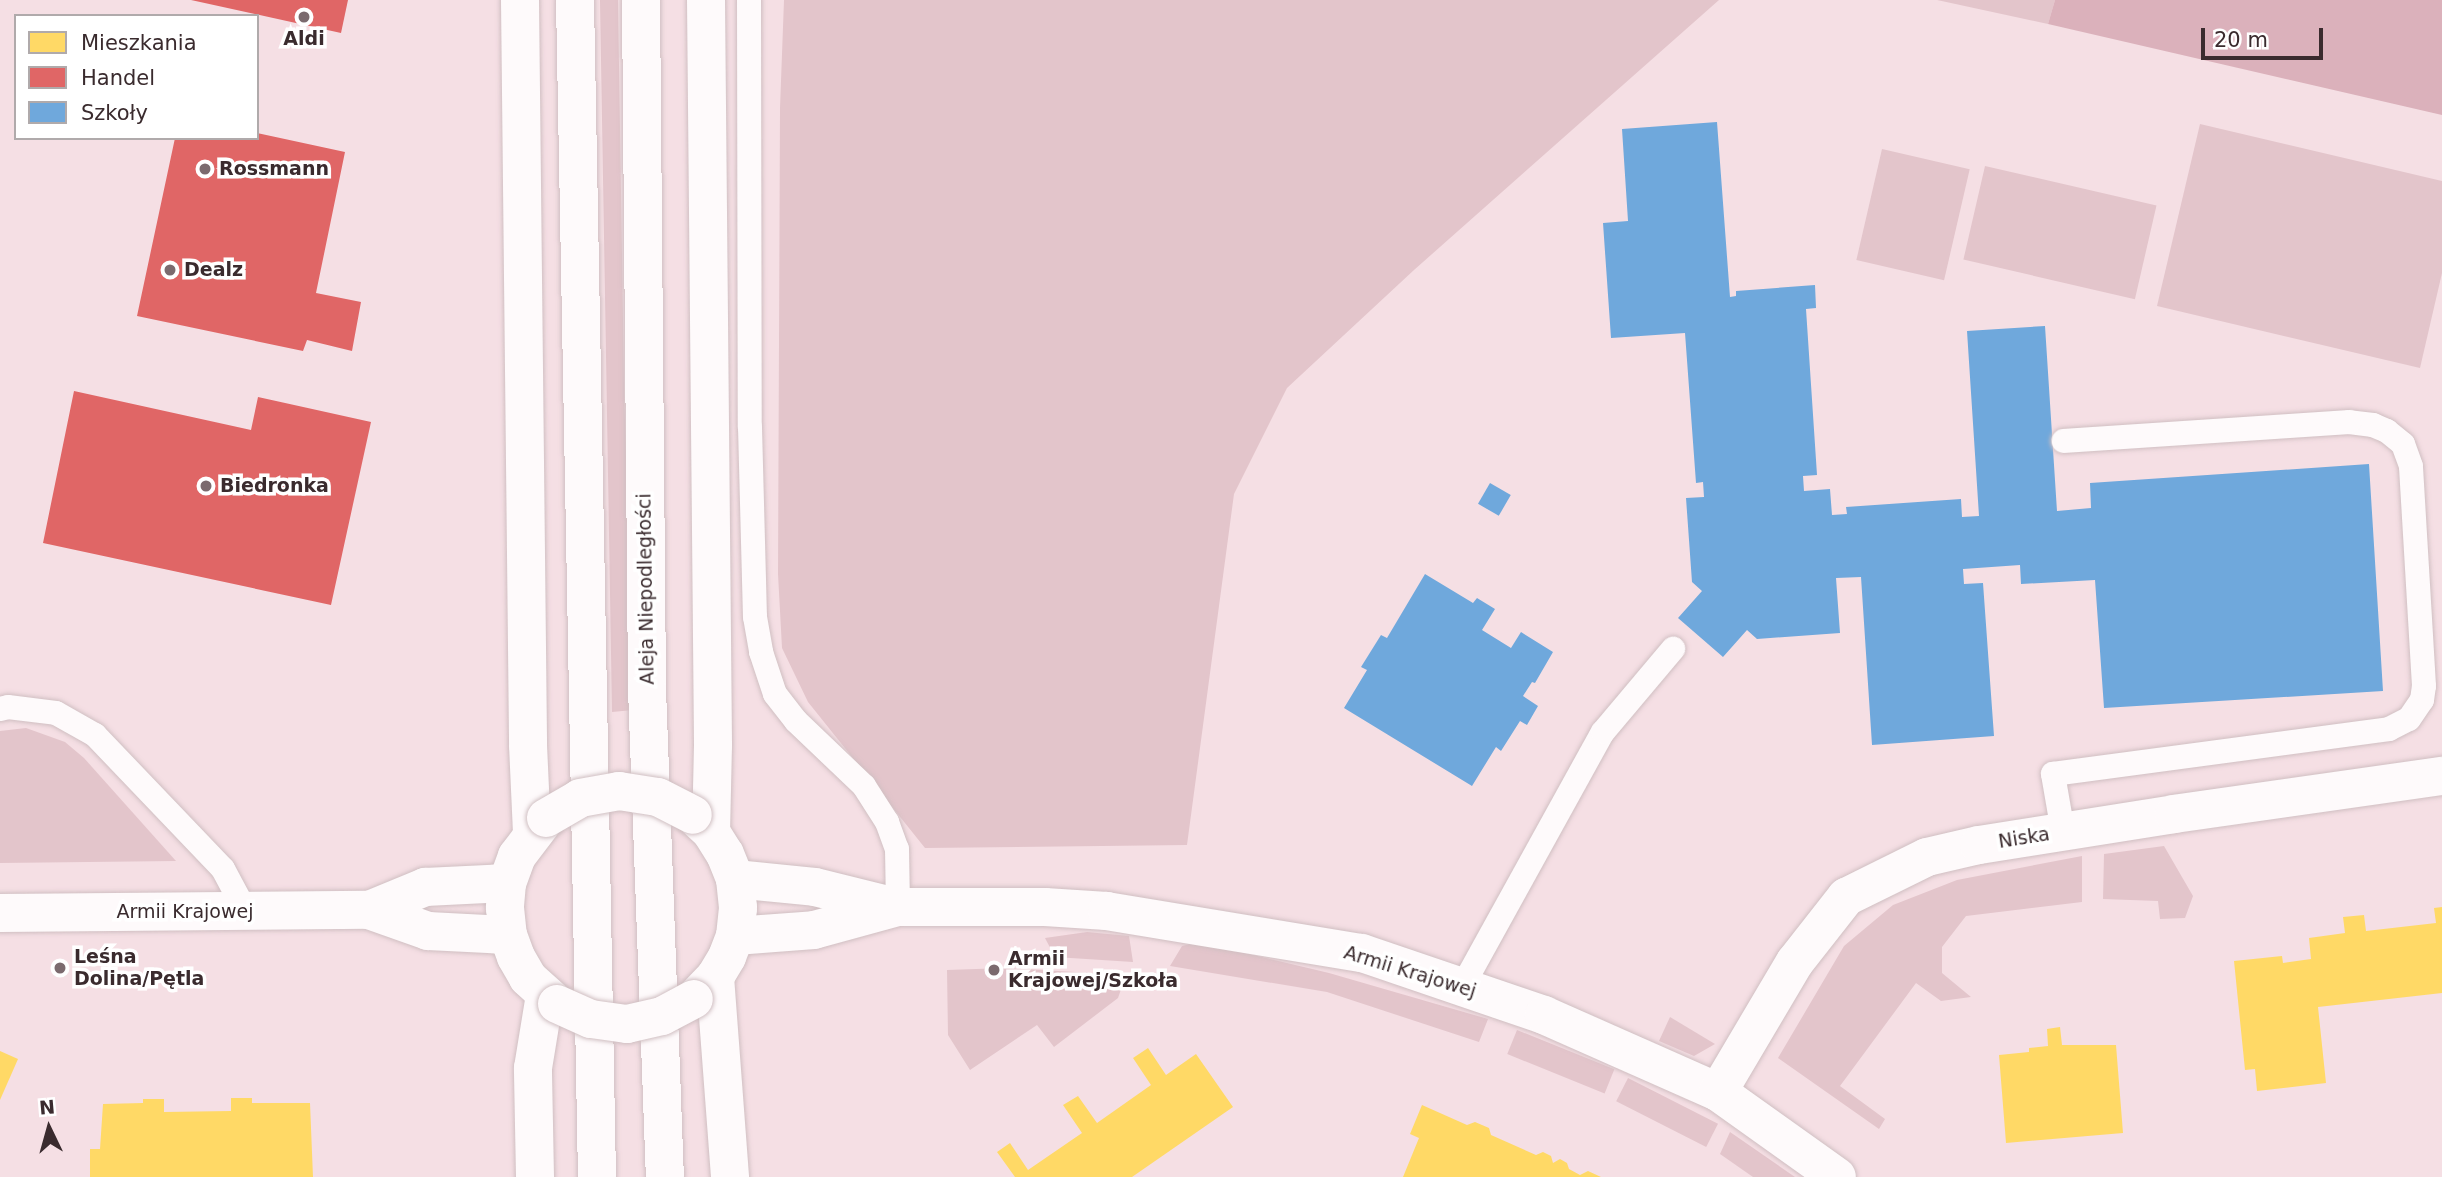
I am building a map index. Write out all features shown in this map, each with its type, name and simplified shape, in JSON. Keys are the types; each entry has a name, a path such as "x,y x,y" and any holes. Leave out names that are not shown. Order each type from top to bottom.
{"main road":[{"path":"520,0 528,745 539,825"},
{"path":"575,0 591,698 597,1177"},
{"name":"Aleja Niepodległości","path":"641,0 647,689 665,1177"},
{"path":"702,824 713,676 706,0"},
{"name":"Niska","path":"1718,1092 1795,962 1846,897 1927,857 1979,845 2442,776"},
{"path":"619,790 658,797 702,824 725,854 735,879 738,908 734,936 704,988 662,1016 627,1024 591,1019 551,1000 528,978 516,957 508,934 505,908 507,883 517,856 539,825 580,798 619,790"},
{"name":"Armii Krajowej","path":"735,879 815,887 898,907 1011,906 1107,911 1362,953 1544,1015 1718,1092 1837,1177"},
{"name":"Armii Krajowej","path":"369,910 425,887 507,883"},
{"name":"Armii Krajowej","path":"734,936 814,930 898,907"},
{"name":"Armii Krajowej","path":"0,913 369,910 428,931 508,934"},
{"path":"704,988 730,1177"},
{"path":"534,1177 533,1068 551,1000"}],"lane":[{"path":"749,0 750,427 755,617 761,652 775,694 796,721 864,786 887,822 897,849 898,907"},
{"path":"2063,832 2053,774 2389,729 2409,719 2421,700 2431,631 2411,466 2403,444 2387,431 2373,425 2349,422 2064,441"},
{"path":"1461,987 1603,732 1673,649"},
{"path":"0,709 8,707 57,713 95,735 223,869 246,912"}],"shaded area":[{"path":"600,0 618,0 624,384 633,710 612,712"},
{"path":"784,0 1719,0 1414,270 1287,388 1234,494 1187,845 925,848 808,702 782,648 778,574 780,108"},
{"path":"1937,0 2055,0 2048,24"},
{"path":"2055,0 2442,0 2442,115 2048,24"},
{"path":"2200,124 2442,181 2442,273 2420,368 2157,306"},
{"path":"1882,149 1970,169 1944,280 1856,260"},
{"path":"1985,166 2156,206 2135,299 1963,260"},
{"path":"26,728 65,742 84,758 176,861 0,863 0,731"},
{"path":"2164,846 2193,896 2185,918 2160,919 2158,901 2103,899 2104,854"},
{"path":"2082,856 2082,902 1966,916 1942,947 1942,973 1971,997 1941,1001 1916,983 1840,1086 1885,1119 1879,1129 1778,1058 1844,946 1893,905 1957,880"},
{"path":"1087,932 1129,936 1133,962 1055,957 1045,938"},
{"path":"1199,942 1329,973 1488,1019 1479,1042 1327,992 1170,966 1182,946"},
{"path":"1006,968 1126,975 1118,998 1054,1047 1037,1025 970,1070 948,1035 947,970"},
{"path":"1670,1017 1715,1044 1694,1056 1659,1041"},
{"path":"1517,1030 1614,1069 1605,1093 1507,1054"},
{"path":"1628,1078 1718,1124 1706,1147 1616,1101"},
{"path":"1730,1132 1795,1177 1753,1177 1720,1154"}],"building: Mieszkania":[{"path":"2442,907 2442,993 2318,1007 2326,1083 2257,1091 2255,1069 2245,1070 2234,961 2282,956 2283,963 2311,959 2309,938 2345,933 2343,917 2364,915 2366,931 2436,923 2434,908"},
{"path":"2060,1027 2062,1045 2116,1045 2123,1133 2006,1143 1999,1055 2029,1052 2029,1048 2048,1046 2047,1029"},
{"path":"1148,1048 1166,1075 1196,1054 1233,1107 1132,1177 1015,1177 997,1152 1010,1143 1028,1170 1082,1133 1063,1105 1078,1096 1097,1123 1151,1085 1133,1058"},
{"path":"0,1051 18,1059 0,1100"},
{"path":"231,1098 252,1098 252,1103 310,1103 313,1177 90,1177 90,1149 100,1149 103,1104 143,1103 143,1099 164,1099 164,1112 231,1111"},
{"path":"1422,1105 1467,1125 1475,1122 1489,1128 1491,1135 1536,1155 1543,1152 1551,1156 1553,1163 1560,1159 1567,1163 1569,1169 1580,1175 1588,1171 1601,1177 1403,1177 1419,1138 1410,1134"}],"building: Handel":[{"name":"Aldi","path":"191,0 348,0 341,33"},
{"path":"259,133 345,152 316,293 361,302 352,351 307,340 303,351 137,316 175,140 259,140"},
{"name":"Biedronka","path":"74,391 251,430 258,397 371,422 331,605 43,543"}],"building: Szkoły":[{"path":"1717,122 1730,297 1736,296 1736,291 1815,285 1816,308 1806,309 1817,475 1803,476 1804,491 1830,489 1832,515 1847,514 1846,507 1961,499 1962,517 1979,516 1967,331 2045,326 2057,511 2091,508 2090,483 2369,464 2383,691 2104,708 2095,580 2021,584 2020,565 1963,569 1964,584 1983,583 1994,736 1872,745 1861,577 1836,578 1840,633 1757,639 1747,630 1723,657 1678,618 1702,591 1692,582 1686,498 1704,497 1703,482 1696,483 1685,333 1611,338 1603,223 1628,221 1622,129"},
{"path":"1490,483 1511,495 1499,516 1478,504"},
{"path":"1425,574 1473,603 1477,598 1495,609 1482,630 1511,648 1521,632 1553,652 1535,683 1532,682 1523,696 1538,706 1527,725 1520,721 1501,751 1496,747 1472,786 1344,708 1367,670 1361,667 1381,635 1387,638"}],"place":[{"name":"Aldi","path":"304,17"},
{"name":"Rossmann","path":"205,169"},
{"name":"Dealz","path":"170,270"},
{"name":"Biedronka","path":"206,486"},
{"name":"Leśna Dolina/Pętla","path":"60,968"},
{"name":"Armii Krajowej/Szkoła","path":"994,970"}]}
